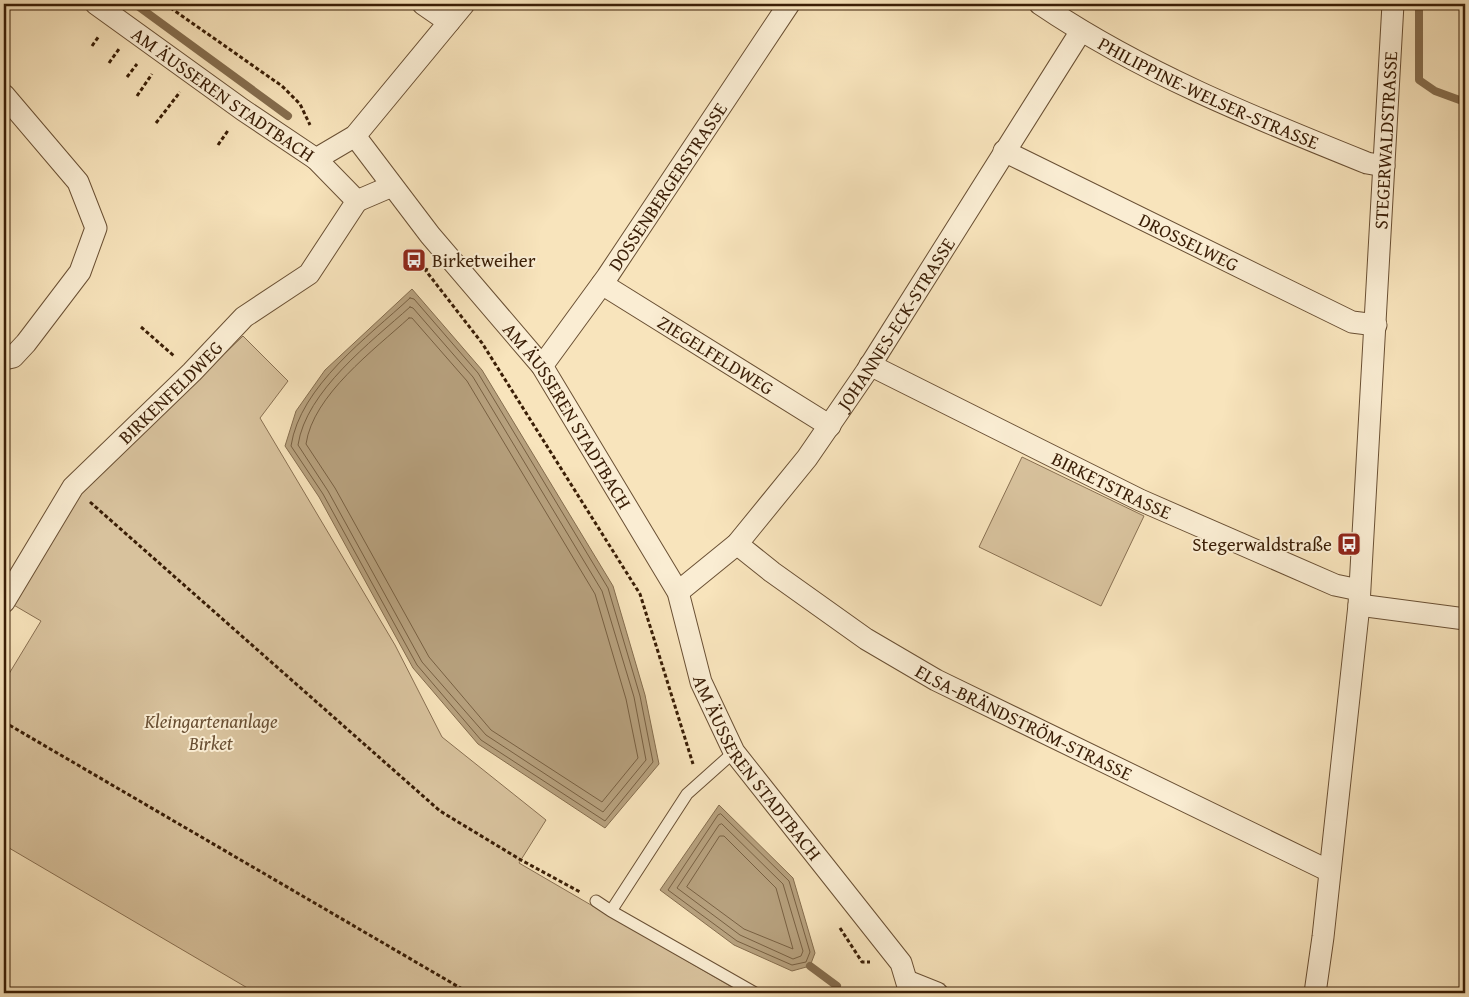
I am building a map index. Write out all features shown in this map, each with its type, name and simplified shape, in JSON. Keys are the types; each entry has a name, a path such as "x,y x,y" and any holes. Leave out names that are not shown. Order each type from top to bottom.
{"street":[{"name":"AM ÄUSSEREN STADTBACH","path":"96,4 193,74 325,155 355,136 430,235 542,366 678,592 701,682 734,752 901,963 908,987"},
{"path":"423,4 449,22"},
{"path":"355,136 464,4"},
{"name":"DOSSENBERGERSTRASSE","path":"542,366 602,284 789,4"},
{"name":"PHILIPPINE-WELSER-STRASSE","path":"1040,4 1082,31 1265,122 1367,163 1384,166"},
{"name":"STEGERWALDSTRASSE","path":"1315,993 1323,937 1359,598 1376,325 1392,6"},
{"name":"JOHANNES-ECK-STRASSE","path":"678,592 737,544 807,458 870,365 1004,151 1082,31"},
{"path":"4,94 78,182 96,228 80,272 13,358 4,359"},
{"name":"DROSSELWEG","path":"1004,151 1352,322 1376,325"},
{"path":"325,155 357,201 392,186"},
{"name":"BIRKENFELDWEG","path":"4,602 73,488 192,372 244,317 310,274 357,201"},
{"name":"ZIEGELFELDWEG","path":"602,284 830,426"},
{"name":"BIRKETSTRASSE","path":"870,365 1140,500 1335,585 1359,598 1465,618"},
{"name":"ELSA-BRÄNDSTRÖM-STRASSE","path":"737,544 772,572 866,639 936,680 1329,870"},
{"path":"908,987 937,993"}],"lane":[{"path":"611,911 686,794 734,752"},
{"path":"596,901 754,993"}],"path":[{"path":"165,4 282,86 300,104 325,155"},
{"path":"156,123 193,74"},
{"path":"430,235 426,271 482,343 640,594 700,783"},
{"path":"141,326 192,372"},
{"path":"73,488 440,811 520,860 596,901"},
{"path":"4,722 469,993"}],"green space":[{"name":"Kleingartenanlage Birket","path":"243,336 288,381 260,418 395,645 442,737 546,820 519,863 742,993 256,993 4,845 4,682 41,621 12,604 76,496"},
{"path":"1022,457 1144,516 1101,606 979,547"}],"water":[{"name":"Birketweiher","path":"412,289 482,370 613,586 645,695 659,764 605,828 478,744 413,668 319,497 285,446 296,411 325,370"},
{"path":"719,805 793,878 815,953 810,966 792,971 734,945 660,890"}],"waterway":[{"path":"135,4 288,116"},
{"path":"1419,4 1419,80 1435,91 1465,102"},
{"path":"810,966 837,986"}],"place":[{"name":"Birketweiher","path":"414,260"},
{"name":"Stegerwaldstraße","path":"1349,544"}]}
